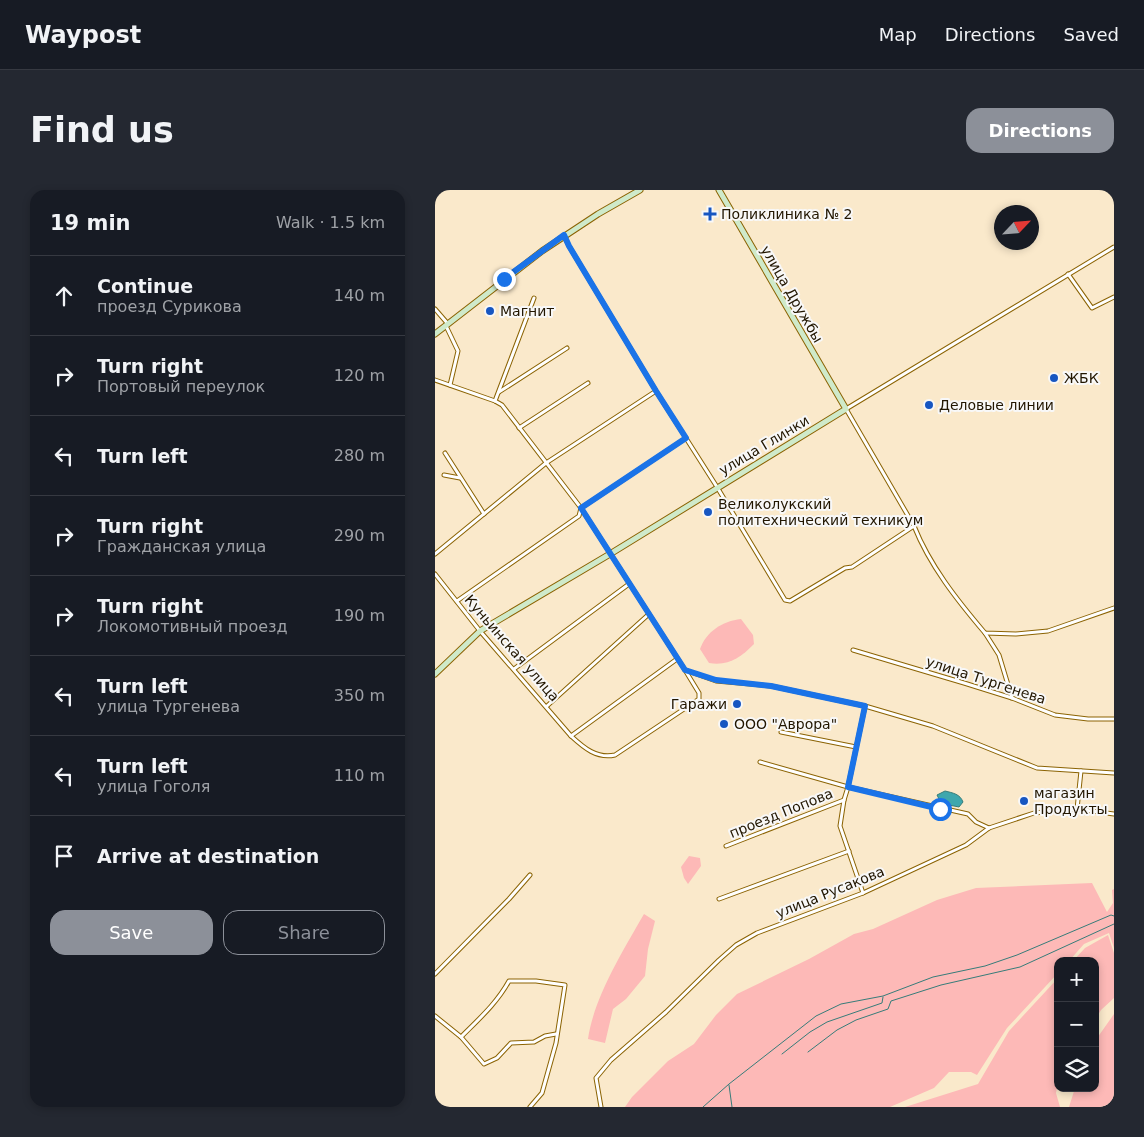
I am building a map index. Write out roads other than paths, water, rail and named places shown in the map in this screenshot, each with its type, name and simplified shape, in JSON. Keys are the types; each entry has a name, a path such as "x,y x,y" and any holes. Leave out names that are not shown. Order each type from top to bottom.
{"street":[{"path":"437,332 564,235 641,190"},
{"name":"улица Дружбы","path":"719,190 846,409"},
{"path":"564,235 656,391 785,600 790,601 845,568 852,567 914,526"},
{"name":"улица Глинки","path":"435,674 480,631 1114,247"},
{"path":"1068,274 1092,308 1114,297"},
{"path":"495,401 535,298"},
{"path":"435,309 447,325 458,352 449,385"},
{"path":"499,392 567,348"},
{"path":"435,380 502,405 581,508 685,670 716,680 771,686 865,706 933,726 1037,768 1114,773"},
{"path":"519,428 588,383"},
{"path":"435,554 546,463 656,391"},
{"path":"846,409 914,526 922,546 936,570 961,605 985,633 999,655 1012,698"},
{"path":"457,602 579,516 581,508 686,438"},
{"path":"445,453 484,514"},
{"path":"444,475 460,478"},
{"name":"Куньинская улица","path":"435,574 480,631 547,706 571,736 583,747 597,755 615,755 699,699 699,693 685,670"},
{"path":"514,669 629,584"},
{"path":"985,633 1016,634 1048,631 1114,608"},
{"path":"547,706 649,614"},
{"name":"улица Тургенева","path":"853,650 1012,698 1055,715 1088,719 1114,719"},
{"path":"571,736 677,659"},
{"path":"863,893 840,826 865,706"},
{"path":"781,732 857,747"},
{"name":"проезд Попова","path":"761,762 848,787 968,814 976,822 989,828"},
{"path":"1077,809 1081,771"},
{"name":"проезд Попова","path":"726,846 844,800"},
{"name":"улица Русакова","path":"601,1107 596,1078 611,1060 666,1012 736,946 757,933 863,893 966,845 989,828 1034,812 1077,809 1114,814"},
{"path":"719,899 849,851"},
{"path":"435,974 530,875"},
{"path":"461,1037 491,1008 509,981 536,981 565,986 556,1034 556,1044 542,1093 530,1107"},
{"path":"435,1016 461,1037 484,1064 497,1058 511,1043 534,1042 545,1036 556,1034"}],"water":[{"path":"945,791 960,797 963,802 959,807 940,801 937,795"}],"waterway":[{"path":"703,1107 729,1084 816,1016 841,1004 883,996 933,977 985,966 1017,955 1111,915 1114,916"},
{"path":"808,1052 837,1030 856,1020 888,1009 891,1001 941,985 1020,967 1114,924"},
{"path":"782,1054 810,1032 827,1022 882,1003 883,997"},
{"path":"729,1085 732,1107"}],"place":[{"name":"Поликлиника № 2","path":"710,214"},
{"name":"Магнит","path":"490,311"},
{"name":"ЖБК","path":"1054,378"},
{"name":"Деловые линии","path":"929,405"},
{"name":"Великолукский политехнический техникум","path":"708,512"},
{"name":"Гаражи","path":"737,704"},
{"name":"ООО \"Аврора\"","path":"724,724"},
{"name":"магазин Продукты","path":"1024,801"}]}
